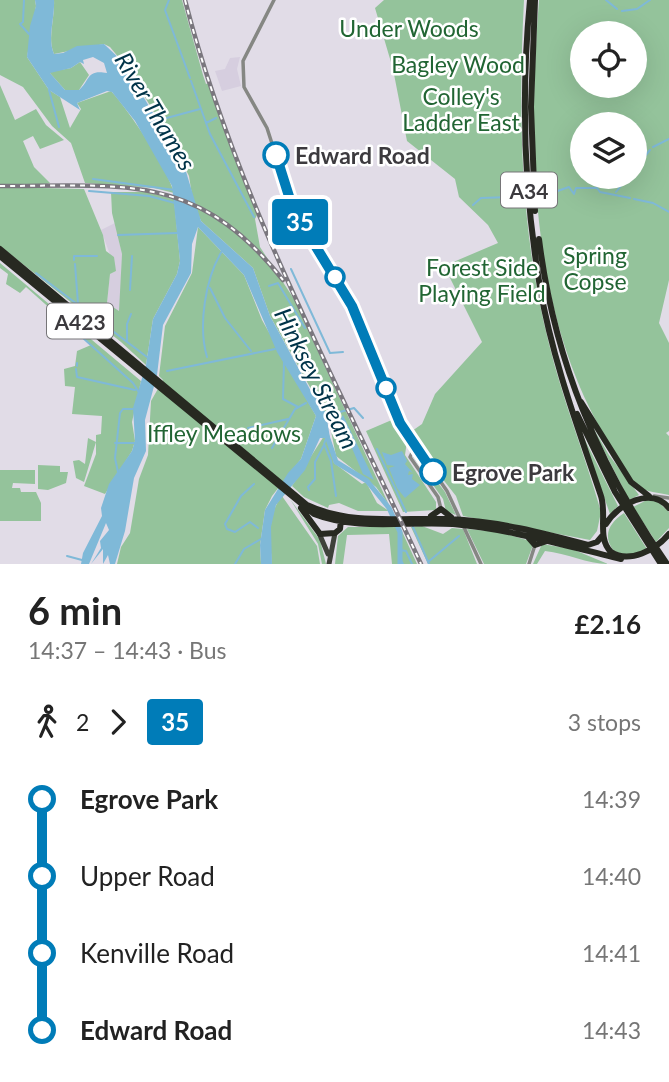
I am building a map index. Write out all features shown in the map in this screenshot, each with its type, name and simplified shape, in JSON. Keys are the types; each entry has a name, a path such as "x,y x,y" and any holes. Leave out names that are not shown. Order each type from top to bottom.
{"highway":[{"name":"A34","path":"533,0 531,107 535,201 545,286 566,375 607,479 661,564"},
{"name":"A423","path":"0,249 314,514"},
{"name":"A423","path":"0,256 136,365"},
{"name":"A34","path":"566,375 611,477 667,564"},
{"path":"566,375 610,452 637,489 669,508"},
{"path":"566,375 603,504 607,547 627,561 643,555 669,534"},
{"path":"579,542 592,545 617,512 633,502 651,496"},
{"name":"A423","path":"299,500 332,518 357,521 463,520 472,524 526,529 579,542"},
{"name":"A423","path":"299,500 316,529"},
{"path":"419,520 437,514 441,509 452,520"},
{"path":"314,514 332,518 316,529 314,514"},
{"name":"A423","path":"332,518 357,521"},
{"name":"A423","path":"452,520 517,532 627,561"},
{"path":"579,542 597,539 605,520"},
{"path":"517,532 532,539 535,545 544,540 559,542"}],"main road":[{"path":"329,561 332,518"},
{"path":"316,529 329,561"}],"street":[{"path":"274,0 243,61 244,87 267,128 293,209 352,306 400,423 447,491 481,564"},
{"path":"415,447 411,457 439,497 441,509"},
{"path":"651,496 669,498"},
{"path":"529,564 535,545"}],"shaded area":[{"path":"240,57 237,69 241,86 222,91 215,71 225,69 230,58"},
{"path":"115,223 122,254 120,312 107,303 110,274 116,271 101,230"}],"green space":[{"path":"0,0 35,0 27,57 49,90 60,97 70,128 81,109 77,103 111,91 147,140 174,193 154,188 85,183 71,143 52,126 23,87 0,75"},
{"path":"54,0 182,0 206,84 209,83 257,215 255,219 260,247 294,299 389,505 376,487 336,456 329,421 270,316 253,268 201,221 193,202 189,176 129,70 110,47 104,44 54,54 51,35"},
{"path":"384,0 524,0 521,86 523,173 532,259 549,344 601,512 597,531 590,540 463,516 456,496 412,440 412,431 422,424 435,394 482,342 444,266 498,243 488,225 459,197 455,179 407,141 393,69 375,8"},
{"name":"Bagley Wood","path":"539,0 669,0 669,280 659,323 669,343 669,431 666,433 669,436 669,495 641,488 634,481 600,428 577,379 559,327 547,274 539,219 534,109"},
{"path":"80,62 89,75 79,90 65,90 49,72 71,68"},
{"path":"0,85 15,120 36,109 46,125 64,140 40,149 33,136 23,141 34,167 50,183 0,184"},
{"path":"0,187 84,189 103,235 106,251 114,257 116,271 110,274 107,303 119,311 122,254 112,213 111,192 146,192 174,199 180,261 177,274 153,319 146,365 0,246"},
{"name":"Iffley Meadows","path":"198,227 244,275 262,320 316,416 301,459 272,496 265,510 260,545 261,564 117,564 121,547 130,533 139,479 148,455 151,401 163,380 159,376 165,326 192,273"},
{"path":"0,263 141,381 132,422 135,441 132,451 105,494 84,486 96,454 96,435 101,434 102,416 72,414 75,387 65,386 64,369 75,366 77,351 91,345 26,287 20,293 6,284 8,274 0,268"},
{"path":"394,419 407,441 405,455 436,502 436,510 403,512 366,431"},
{"path":"588,419 609,455 639,495 629,500"},
{"path":"581,432 618,506 610,514"},
{"path":"324,436 328,437 334,463 362,484 366,482 377,503 389,511 358,511 339,503 329,505 328,508 304,497 292,486"},
{"path":"88,438 96,442 84,482 76,478 73,461 79,460 85,464"},
{"path":"416,454 445,492 456,515 446,511 443,499 413,457"},
{"path":"38,465 60,466 60,472 68,472 66,483 48,490 38,489"},
{"path":"0,470 35,470 35,484 13,483 12,488 20,488 21,492 36,492 41,503 41,521 0,521"},
{"path":"282,496 317,546 320,564 272,564 272,520"},
{"path":"290,499 320,540 326,564 322,564 318,544"},
{"path":"647,500 656,500 669,512 669,528 656,542 633,507"},
{"path":"624,513 647,549 630,557 614,551 608,540 611,525"},
{"path":"422,526 443,534 452,528 463,529 477,564 428,564 411,527"},
{"path":"348,527 400,527 417,564 392,564 389,534 347,535 343,564 335,564 338,536"},
{"path":"467,529 500,532 530,541 533,545 526,564 484,564"},
{"path":"542,544 572,549 608,564 545,551 537,564 533,564"}],"water":[{"path":"35,0 54,0 51,42 54,54 77,46 104,44 122,61 184,165 201,221 253,268 270,316 313,395 315,395 324,408 314,396 326,413 330,438 320,438 305,470 276,505 271,527 272,564 261,564 260,545 265,510 288,473 301,459 316,416 277,352 244,275 198,227 192,244 191,273 163,325 157,375 145,420 146,451 134,478 125,531 115,564 110,564 108,555 103,564 103,549 91,564 101,548 100,541 109,530 106,523 89,564 81,564 83,553 102,516 101,508 109,484 132,451 135,441 133,408 146,365 153,319 177,274 180,261 172,186 135,121 112,92 107,91 77,103 80,110 49,90 27,57 30,26 36,6","holes":["93,57 104,63 107,73 92,74 79,90 65,90 50,73 71,68 80,62 84,64 83,60"]},
{"path":"343,415 374,480 363,474 340,420"},
{"path":"402,451 407,461 405,464 413,473 409,471 408,475 413,474 412,479 420,485 405,498 397,488 389,468 395,466 387,465 382,452 391,455"}],"waterway":[{"path":"24,0 23,22 20,24 29,34"},
{"path":"169,0 165,10 190,78"},
{"path":"606,0 617,9"},
{"path":"622,11 637,9 650,0"},
{"path":"191,81 210,134 254,217"},
{"path":"49,90 59,127"},
{"name":"River Thames","path":"163,119 200,109"},
{"path":"206,123 216,118"},
{"path":"653,147 669,139"},
{"path":"647,154 650,150"},
{"path":"93,179 175,190"},
{"path":"549,194 569,187 574,194 576,188 597,188 600,192 630,198"},
{"path":"89,191 149,196 175,203"},
{"path":"473,205 481,198 511,197"},
{"path":"634,199 653,203 669,212"},
{"path":"118,235 177,233"},
{"path":"207,357 203,317 211,275 222,251"},
{"path":"74,260 74,256 97,256"},
{"path":"130,290 132,256"},
{"path":"75,264 78,304"},
{"path":"291,269 330,353 343,352"},
{"path":"36,273 147,357"},
{"path":"269,286 278,283 305,328"},
{"path":"210,288 225,318 251,351"},
{"path":"53,311 133,383 138,391"},
{"path":"127,340 127,324 131,314"},
{"path":"167,371 275,349"},
{"path":"284,362 283,399 298,407"},
{"path":"76,369 77,377 135,390"},
{"path":"272,448 295,409 306,403"},
{"path":"326,416 354,408 363,418"},
{"path":"118,472 115,458 120,413 123,409 133,409"},
{"path":"248,428 288,419"},
{"name":"Hinksey Stream","path":"326,433 336,462 367,481 389,508 400,532 400,564"},
{"path":"327,436 324,444 331,461 336,496"},
{"path":"115,443 137,443"},
{"path":"309,490 308,487 315,479 315,462 324,445"},
{"path":"377,449 406,512"},
{"path":"421,449 442,473"},
{"path":"254,484 241,496 225,524 227,529 235,532 250,522 258,528"},
{"path":"413,527 429,564"},
{"path":"428,562 459,536"},
{"path":"235,564 244,549 261,539"},
{"path":"400,550 406,551 412,564"},
{"path":"67,556 82,560"},
{"name":"Hinksey Stream","path":"400,559 403,564"}],"railway":[{"path":"185,0 206,73 259,216 421,564"},
{"path":"0,186 122,187 156,192 189,203 220,220 251,245 283,280"}],"bus line":[{"name":"35","path":"276,155 293,209 352,306 400,423 433,472"}],"place":[{"name":"Edward Road","path":"276,155"},
{"name":"Egrove Park","path":"433,472"}],"park label":[{"name":"Under Woods","path":"409,28"},
{"name":"Colley's Ladder East","path":"461,109"},
{"name":"Spring Copse","path":"595,268"},
{"name":"Forest Side Playing Field","path":"482,280"}]}
